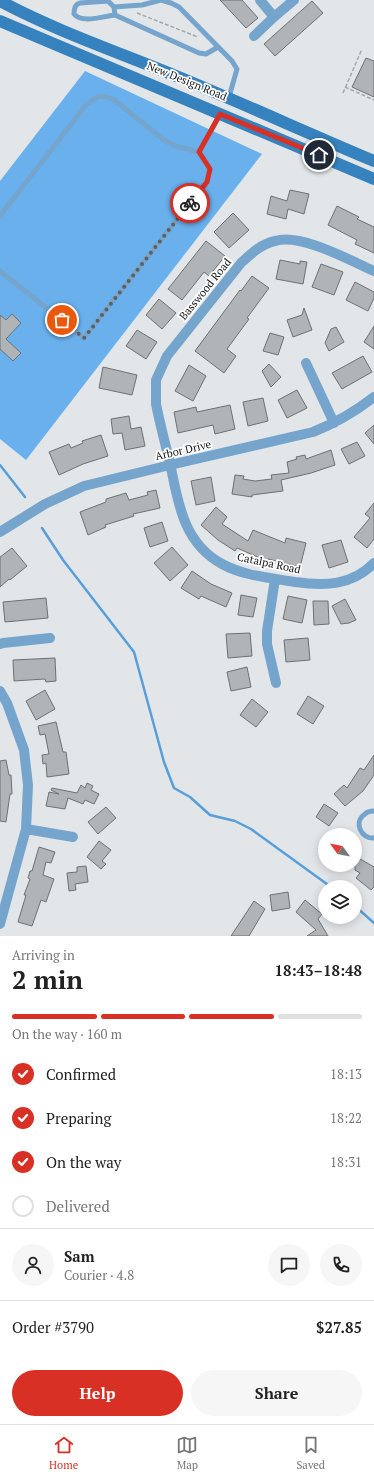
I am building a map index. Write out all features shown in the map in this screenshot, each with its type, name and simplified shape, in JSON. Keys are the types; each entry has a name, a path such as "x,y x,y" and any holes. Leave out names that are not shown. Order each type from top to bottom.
{"main road":[{"name":"New Design Road","path":"0,1 24,14 62,31 229,98 374,161"},
{"name":"New Design Road","path":"0,20 58,46 374,179"},
{"path":"220,114 229,98"}],"street":[{"path":"260,0 274,17"},
{"path":"254,36 294,0"},
{"name":"Basswood Road","path":"170,465 156,404 156,380 167,356 242,263 252,253 275,240 284,239 310,243 374,271"},
{"path":"306,363 334,423"},
{"name":"Arbor Drive","path":"0,532 45,504 84,486 313,432 334,423 357,410 374,397"},
{"name":"Catalpa Road","path":"170,465 181,514 191,533 205,551 218,562 243,573 309,584 337,583 359,576 374,563"},
{"path":"275,579 267,631 267,644 276,683"},
{"path":"0,644 50,638"},
{"path":"0,691 7,703 24,750 28,785 26,829 0,924"},
{"path":"26,829 73,837"}],"lane":[{"path":"114,8 142,5 161,0 179,7 232,61 237,69 229,98"},
{"path":"115,14 114,8 108,1 80,3 74,8 74,14 80,19 115,14 200,53 206,54 218,47"},
{"path":"0,216 86,105 95,97 103,96 113,98 164,140 175,146 199,152 210,169 207,182 84,338 0,271"},
{"path":"199,152 220,114"},
{"path":"374,811 365,813 359,823 360,831 363,836 369,839 374,838"}],"path":[{"path":"137,13 198,37"},
{"path":"343,93 362,49"},
{"path":"345,87 374,100"}],"shaded area":[{"path":"85,71 262,154 26,460 0,439 0,181"}],"building":[{"path":"220,0 242,0 258,18 246,28"},
{"path":"312,1 323,13 275,56 264,44"},
{"path":"366,58 374,61 374,97 352,87"},
{"path":"290,190 309,194 304,214 288,209 286,219 267,214 271,196 287,201"},
{"path":"337,206 359,217 357,219 374,227 374,253 355,244 357,240 328,225"},
{"path":"233,213 249,230 229,248 214,232"},
{"path":"206,241 225,256 209,276 204,272 182,300 168,289"},
{"path":"280,260 300,264 300,261 307,262 303,284 276,279"},
{"path":"321,264 343,272 334,295 312,287"},
{"path":"252,276 269,288 227,349 236,356 224,373 195,351"},
{"path":"355,282 374,292 374,298 368,311 346,300"},
{"path":"159,299 176,313 162,329 146,315"},
{"path":"304,308 312,330 293,337 287,320 302,315"},
{"path":"12,314 21,323 6,339 21,353 13,361 0,349 0,315 6,320"},
{"path":"374,326 374,349 364,342"},
{"path":"336,327 344,342 329,351 325,343 331,329"},
{"path":"137,330 157,342 146,359 126,346"},
{"path":"270,333 284,337 278,355 263,351"},
{"path":"363,356 372,372 342,389 332,373"},
{"path":"269,364 281,377 271,387 262,371"},
{"path":"189,365 206,376 193,401 175,391"},
{"path":"103,367 137,375 132,395 99,388"},
{"path":"297,390 307,408 287,418 278,400"},
{"path":"263,398 268,421 248,426 243,402"},
{"path":"230,405 235,429 215,434 213,425 178,433 174,412 196,407 197,412"},
{"path":"129,416 131,429 141,427 145,446 125,450 122,433 113,434 111,419"},
{"path":"374,425 374,444 365,433"},
{"path":"101,435 108,456 83,464 59,475 49,452 69,444 71,448 83,443 82,441"},
{"path":"357,442 365,456 349,464 341,449"},
{"path":"331,450 335,465 311,473 281,480 283,491 252,495 252,497 232,494 235,475 244,476 243,479 255,481 272,479 271,475 289,473 287,462 297,459 296,457 305,455 306,459"},
{"path":"211,477 215,501 196,505 191,481"},
{"path":"156,490 160,508 133,514 134,516 105,525 106,527 88,535 80,512 106,502 106,499 126,493 129,500 148,495 147,492"},
{"path":"374,503 374,539 367,548 354,537 370,518 365,514"},
{"path":"216,507 227,517 222,524 248,541 253,530 285,543 286,538 306,543 300,567 268,559 267,561 237,548 235,551 218,540 201,525"},
{"path":"162,522 168,541 150,547 144,528"},
{"path":"341,540 348,562 329,568 322,545"},
{"path":"172,547 188,565 170,581 154,563"},
{"path":"12,548 27,566 0,587 0,557"},
{"path":"192,571 211,584 232,593 226,607 201,596 199,599 181,588"},
{"path":"241,595 257,598 253,617 238,615"},
{"path":"288,596 307,600 302,623 283,619"},
{"path":"46,598 48,618 5,622 3,602"},
{"path":"345,599 356,620 341,624 332,606"},
{"path":"313,601 328,601 329,624 314,625"},
{"path":"250,633 252,656 228,658 226,634"},
{"path":"308,638 310,660 286,662 284,640"},
{"path":"55,658 56,681 46,682 45,679 14,681 13,660"},
{"path":"247,667 251,687 231,691 227,672"},
{"path":"45,690 55,709 36,720 26,701"},
{"path":"308,696 324,706 313,724 297,714"},
{"path":"252,699 268,712 256,727 240,715"},
{"path":"56,722 63,752 66,752 69,774 47,777 46,763 43,764 42,755 49,754 45,734 40,735 38,726"},
{"path":"374,755 374,775 363,791 345,806 334,794 344,785 347,788 360,768 364,770"},
{"path":"6,760 9,775 11,775 12,794 10,794 6,822 0,821 0,761"},
{"path":"87,783 93,786 91,790 99,794 94,804 85,800 83,804 68,798 65,809 46,806 49,792 59,794 51,790 52,788 77,793 81,785 85,788"},
{"path":"324,804 338,813 329,826 316,817"},
{"path":"106,807 116,818 98,834 88,822"},
{"path":"99,841 111,850 102,861 106,864 101,869 87,857"},
{"path":"39,847 55,852 51,863 46,862 43,875 54,879 46,902 41,900 32,926 18,922 26,895 24,895 30,879 28,878 30,871 32,871"},
{"path":"362,860 374,867 374,887 371,890 362,883 362,880 356,878 360,873 358,872 362,872"},
{"path":"86,866 88,882 75,884 76,890 69,891 67,873 77,872 77,867"},
{"path":"288,892 290,908 272,911 270,895"},
{"path":"305,900 318,911 318,924 321,924 328,936 307,936 316,930 296,912"},
{"path":"254,901 265,909 249,936 231,936"}],"waterway":[{"path":"0,465 25,497"},
{"path":"42,528 63,560 134,652 164,762 174,788 190,797 210,815 235,821 251,829 321,880"},
{"path":"362,912 374,923"}],"way so far":[{"path":"62,320 84,338 190,203"}],"route":[{"path":"190,203 207,182 210,169 199,152 220,114 319,155"}]}
